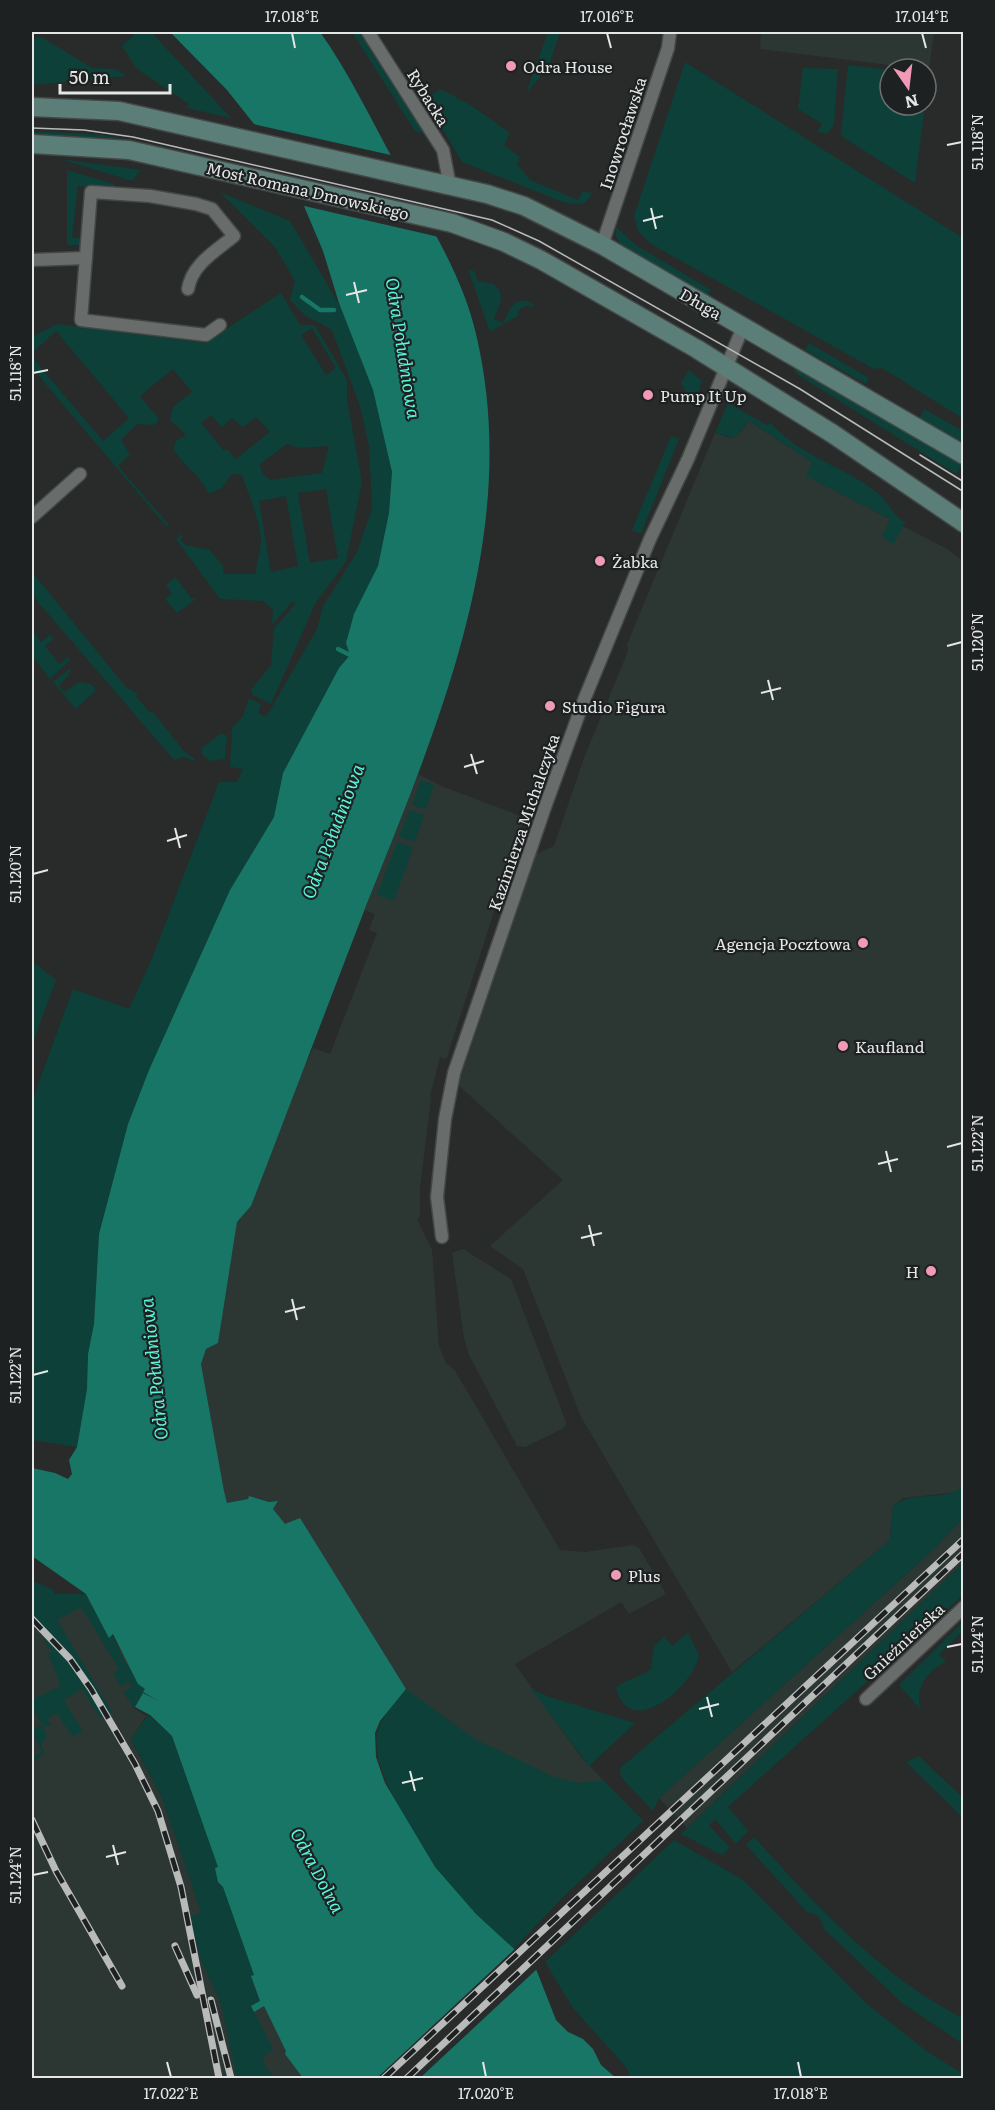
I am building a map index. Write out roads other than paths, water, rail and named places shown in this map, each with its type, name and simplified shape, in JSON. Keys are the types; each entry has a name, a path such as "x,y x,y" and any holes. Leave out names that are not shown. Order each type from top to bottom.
{"street":[{"name":"Rybacka","path":"368,32 443,150 450,186"},
{"name":"Inowrocławska","path":"602,245 668,48 670,32"},
{"name":"Długa","path":"32,107 119,111 426,180 524,206 602,245 963,455"},
{"name":"Most Romana Dmowskiego","path":"32,144 90,146 163,158 452,223 504,242 542,260 725,366"},
{"path":"188,289 190,276 195,268 234,236 212,209 150,196 92,192 81,320 206,335 220,325"},
{"path":"32,260 86,258"},
{"name":"Kazimierza Michalczyka","path":"442,1237 437,1197 445,1119 458,1061 544,807 584,700 650,539 719,387 725,366 742,327"},
{"path":"725,366 833,434 962,521"},
{"path":"32,517 80,474"},
{"name":"Gnieźnieńska","path":"866,1699 963,1607"}],"water":[{"path":"170,32 320,32 350,80 430,225 462,289 476,334 488,408 489,481 481,554 466,626 445,698 251,1206 237,1222 218,1343 206,1349 201,1364 224,1491 227,1503 248,1499 249,1496 269,1502 278,1501 273,1509 285,1524 300,1518 406,1689 380,1721 375,1733 376,1757 385,1783 435,1867 476,1914 536,1969 556,2020 568,2032 583,2039 593,2049 601,2065 616,2078 303,2078 285,2054 286,2051 264,2006 254,2012 251,2006 260,2001 251,1976 254,1975 223,1887 218,1882 215,1868 218,1867 172,1736 150,1715 135,1707 143,1693 157,1700 143,1692 145,1689 138,1684 113,1634 109,1638 86,1594 32,1556 32,1468 55,1473 68,1479 72,1474 69,1460 77,1447 87,1389 88,1354 94,1324 99,1234 128,1124 149,1070 230,890 274,817 283,773 339,668 350,655 346,643 354,614 378,566 389,513 392,472 373,390 339,303 323,251 301,199 254,124 227,90"}],"waterway":[{"path":"302,297 320,310 334,310"},
{"path":"338,649 350,655"}],"tram line":[{"path":"32,128 84,130 133,137 492,220 539,241 800,389 964,492"},
{"path":"920,455 964,482"}],"railway":[{"path":"384,2078 964,1539"},
{"path":"407,2078 964,1553"},
{"path":"32,1619 70,1659 91,1689 135,1764 158,1811 181,1887 219,2078"},
{"path":"32,1820 56,1871 122,1986"},
{"path":"175,1946 197,1995"},
{"path":"211,2000 231,2078"}],"place":[{"name":"Odra House","path":"511,66"},
{"name":"Pump It Up","path":"648,395"},
{"name":"Żabka","path":"600,561"},
{"name":"Studio Figura","path":"550,706"},
{"name":"Agencja Pocztowa","path":"863,943"},
{"name":"Kaufland","path":"843,1046"},
{"name":"H","path":"931,1271"},
{"name":"Plus","path":"616,1575"}],"water label":[{"name":"Odra Południowa","path":"404,348"},
{"name":"Odra Południowa","path":"332,831"},
{"name":"Odra Południowa","path":"153,1369"},
{"name":"Odra Dolna","path":"318,1870"}]}
